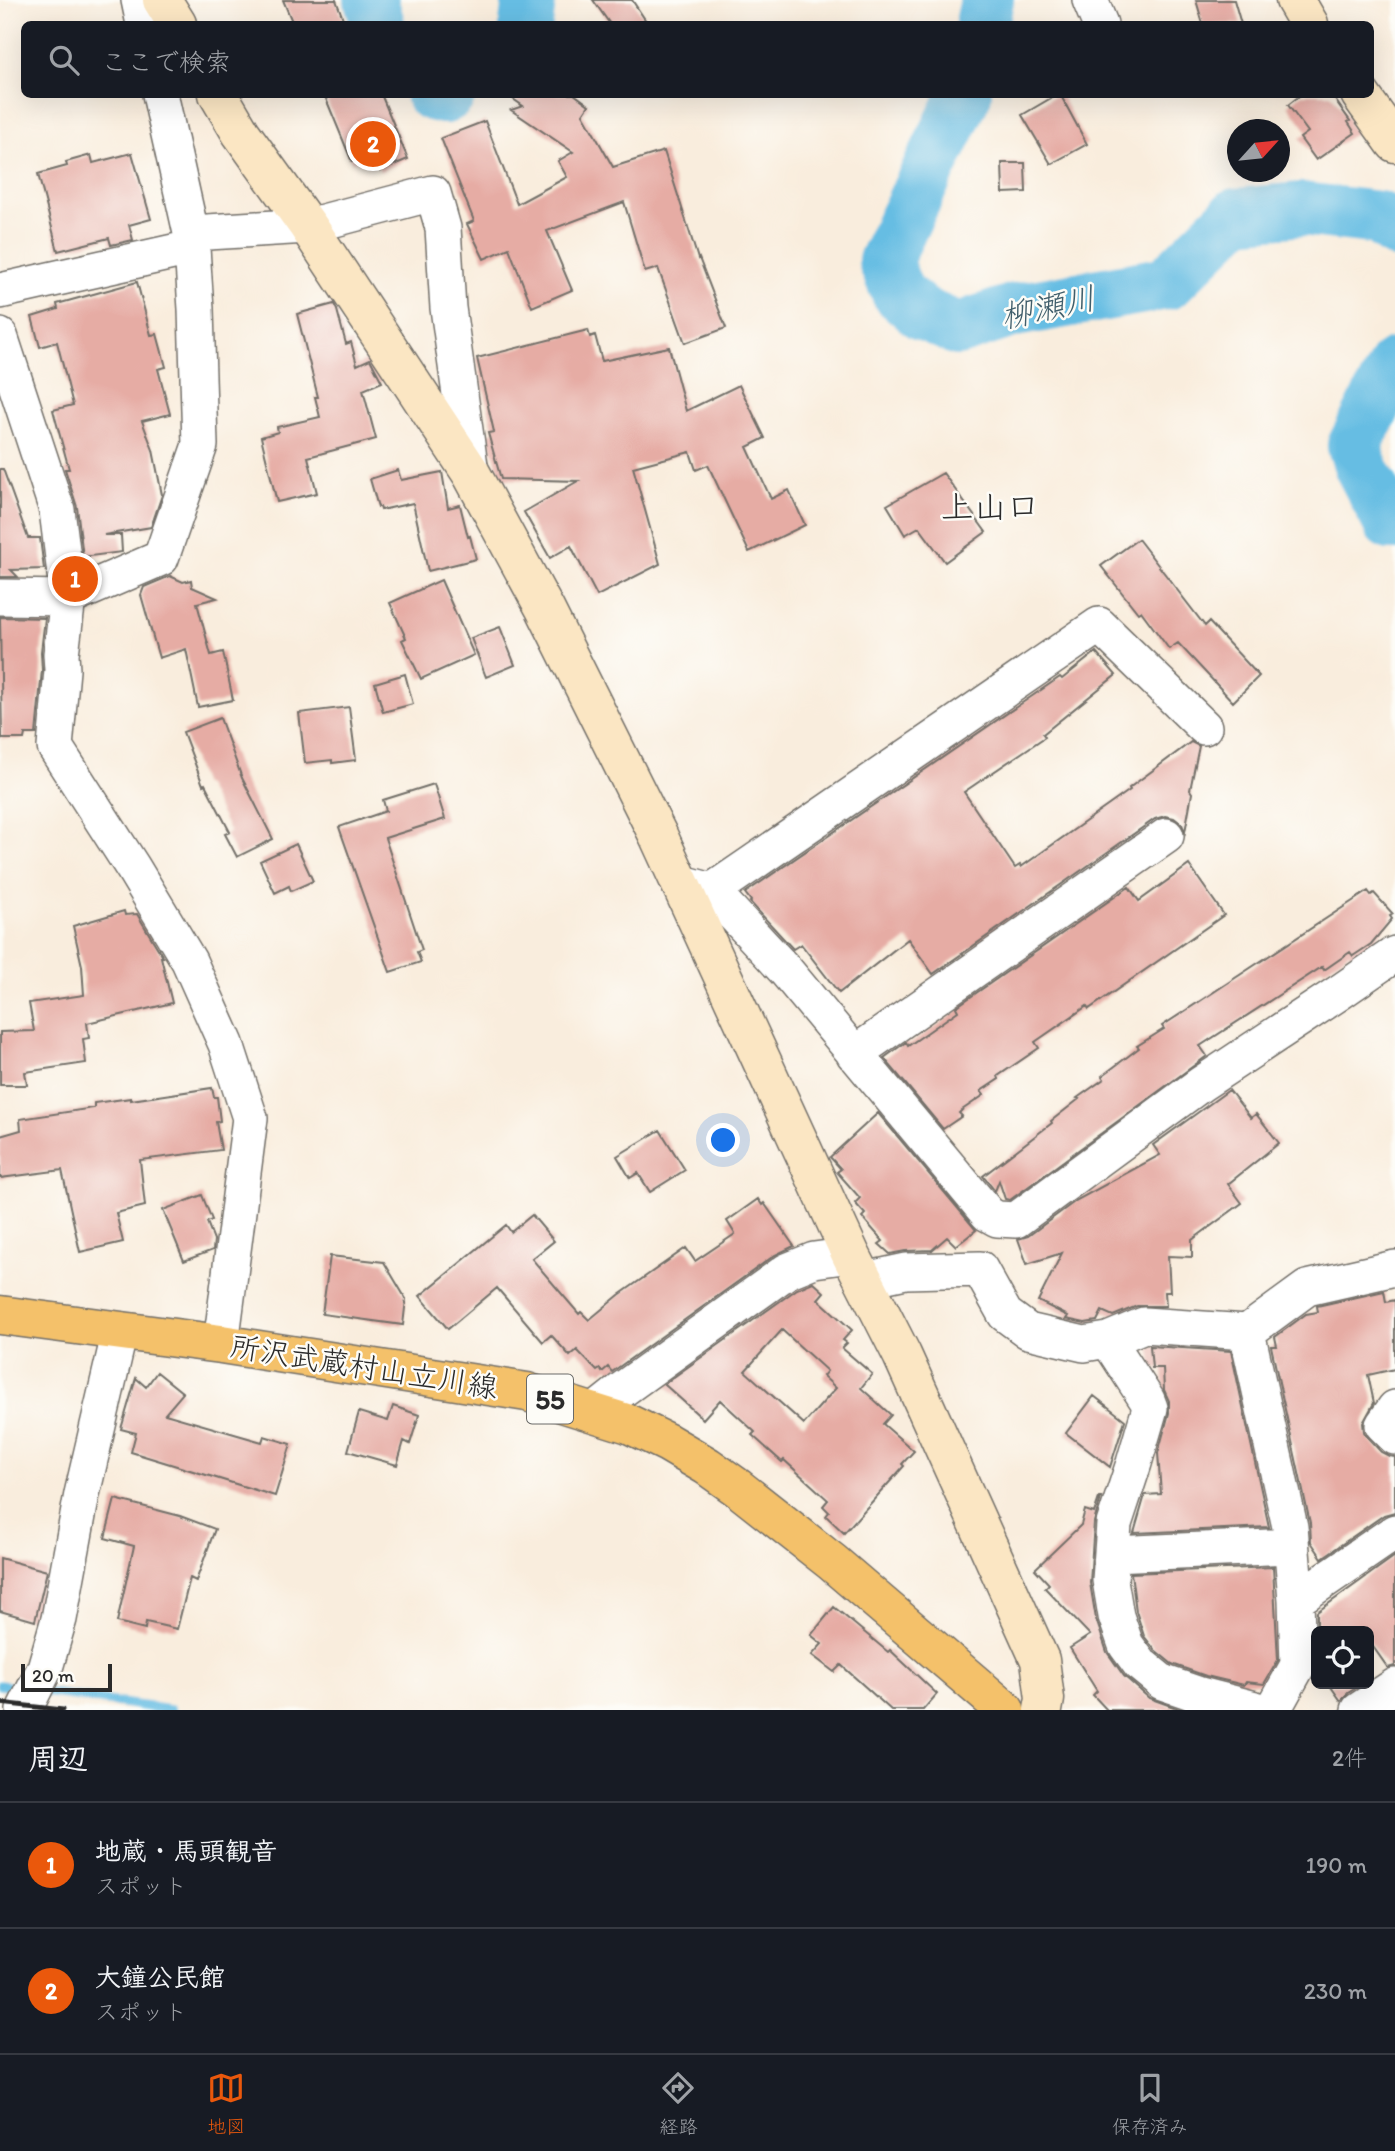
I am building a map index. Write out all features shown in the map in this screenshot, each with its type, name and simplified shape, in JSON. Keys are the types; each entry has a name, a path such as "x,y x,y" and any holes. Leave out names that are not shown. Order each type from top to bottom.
{"main road":[{"name":"所沢武蔵村山立川線","path":"0,1315 221,1344 527,1392 629,1424 707,1465 738,1488 832,1562 1005,1710"}],"street":[{"path":"139,0 143,21"},
{"path":"162,0 175,21"},
{"path":"1090,0 1099,21"},
{"path":"1294,0 1307,21"},
{"path":"0,597 68,598 161,558 200,446 191,241 161,98"},
{"path":"220,98 241,133 308,226 471,473 696,887 858,1268 897,1344 1040,1660 1045,1699 1043,1710"},
{"path":"1363,98 1395,143"},
{"path":"0,291 191,241 308,226 433,193 443,228 448,308 471,473"},
{"path":"0,336 57,510 68,598 61,654 55,747 189,961 226,1044 250,1118 221,1344"},
{"path":"696,887 1100,625 1204,727"},
{"path":"854,1054 1166,836"},
{"path":"696,887 786,971 988,1214 997,1219 1016,1220 1066,1186 1201,1084 1395,954"},
{"path":"997,1219 980,1269 1005,1314 1028,1331 1084,1344 1108,1340 1144,1325 1247,1332 1307,1288 1395,1268"},
{"path":"594,1412 623,1388 787,1271 814,1259 858,1268 906,1271 980,1269"},
{"path":"24,1710 45,1668 59,1619 82,1494 120,1331"},
{"path":"1247,1332 1290,1527 1296,1600 1298,1665 1273,1710"},
{"path":"1108,1340 1150,1408 1114,1524 1110,1580 1116,1616 1126,1645 1140,1664 1162,1682 1259,1710"},
{"path":"1395,1408 1383,1425 1395,1437"},
{"path":"1296,1600 1395,1532"},
{"path":"1113,1554 1291,1546"},
{"path":"1359,1710 1395,1686"}],"building":[{"path":"283,0 336,0 344,21 292,21"},
{"path":"593,0 632,0 646,21 608,21"},
{"path":"1196,0 1234,0 1240,21 1202,21"},
{"path":"326,98 383,98 408,159 380,171 373,154 352,162"},
{"path":"512,98 579,98 589,105 583,114 613,167 664,151 698,259 726,328 685,343 658,268 645,272 624,202 547,231 572,290 532,307 509,248 484,259 467,224 474,221 441,138 485,121 517,204 567,177 558,161 573,152 511,110 523,106"},
{"path":"1051,98 1062,98 1087,144 1051,164 1022,115"},
{"path":"1297,98 1334,98 1355,133 1316,160 1300,138 1308,132 1288,105"},
{"path":"132,153 151,219 129,225 133,240 111,245 109,238 58,251 38,174 67,166 66,162 91,155 93,163"},
{"path":"1002,163 1025,163 1026,192 1003,193"},
{"path":"137,282 151,335 157,334 166,367 158,369 170,414 142,421 153,450 162,495 151,527 104,535 121,535 122,552 83,557 77,507 65,469 69,469 53,410 73,405 57,342 40,347 32,317 58,309 57,304"},
{"path":"334,304 346,344 351,342 357,365 370,359 382,382 363,390 376,439 308,457 317,493 277,502 261,437 278,432 277,427 320,417 315,397 318,397 297,314"},
{"path":"588,330 590,337 595,335 602,361 669,347 686,411 739,385 765,438 747,447 771,499 789,490 805,525 749,552 708,465 696,470 690,452 633,467 660,564 597,596 571,546 550,558 524,512 578,481 501,479 488,433 494,432 477,358"},
{"path":"0,469 3,469 28,538 40,538 44,569 11,570 18,577 0,577"},
{"path":"398,470 401,480 442,472 448,508 460,505 476,559 428,571 413,503 381,510 378,507 370,479"},
{"path":"943,473 986,532 945,562 919,527 905,535 887,505"},
{"path":"1138,539 1205,626 1209,622 1259,676 1233,702 1178,643 1169,649 1141,611 1138,613 1101,566"},
{"path":"170,576 183,582 191,580 192,587 217,598 197,603 211,655 223,652 233,700 198,707 186,649 159,658 141,595 144,587"},
{"path":"441,580 474,655 421,679 402,640 406,638 390,603"},
{"path":"0,617 45,618 36,734 25,734 24,739 2,739"},
{"path":"500,627 515,665 486,677 471,638"},
{"path":"1096,652 1116,675 1043,734 1045,737 964,792 1015,868 1020,865 1021,867 1130,790 1129,788 1191,742 1199,746 1185,832 1182,824 1174,818 1165,816 1155,819 933,974 908,939 839,993 801,944 793,949 745,893 1060,677 1062,679"},
{"path":"405,674 413,704 383,712 375,683"},
{"path":"349,707 356,760 305,763 299,713"},
{"path":"220,718 242,778 273,839 237,857 225,834 230,832 205,784 203,785 183,732"},
{"path":"434,784 445,819 385,838 422,950 417,952 421,962 390,972 339,827 386,811 383,800"},
{"path":"296,844 313,881 291,891 289,886 275,893 260,861"},
{"path":"1189,865 1224,915 1089,1009 1087,1006 1035,1042 1039,1048 998,1076 999,1079 981,1091 984,1095 962,1110 959,1113 962,1116 943,1129 884,1058 906,1042 908,1046 958,1011 956,1007 1129,887 1139,901"},
{"path":"1368,891 1371,895 1374,893 1393,914 1390,916 1392,919 1371,944 1353,956 1350,952 1324,970 1322,967 1200,1046 1207,1056 1010,1200 1005,1199 999,1181 995,1191 983,1176 1052,1123 1051,1121 1079,1099 1077,1098 1104,1079 1102,1076 1139,1048 1137,1046 1164,1029 1162,1026"},
{"path":"124,911 125,915 137,914 163,957 172,1003 87,1023 89,1038 83,1039 86,1063 25,1072 27,1085 0,1085 0,1032 34,1031 29,1003 84,995 82,966 73,926"},
{"path":"212,1088 214,1097 217,1097 220,1121 216,1122 221,1150 140,1160 145,1206 116,1213 123,1242 80,1252 62,1170 0,1178 0,1136 21,1130 20,1119 94,1108 94,1103"},
{"path":"1229,1090 1251,1118 1256,1114 1279,1143 1228,1184 1242,1203 1192,1240 1192,1257 1168,1256 1170,1292 1165,1292 1166,1306 1137,1306 1113,1316 1102,1311 1097,1321 1085,1323 1066,1319 1068,1316 1038,1301 1062,1253 1027,1264 1018,1239 1028,1236 1077,1200 1160,1155 1153,1145"},
{"path":"878,1113 976,1230 956,1246 947,1237 932,1250 890,1254 879,1244 883,1241 862,1217 865,1214 855,1203 860,1198 837,1172 841,1169 830,1157"},
{"path":"660,1130 685,1170 650,1192 638,1173 630,1178 617,1156"},
{"path":"202,1195 212,1220 207,1222 214,1240 213,1250 184,1261 163,1210"},
{"path":"758,1199 762,1205 764,1203 794,1246 775,1255 612,1372 608,1367 602,1372 600,1369 597,1371 577,1350 570,1356 551,1335 543,1342 497,1288 448,1329 420,1296 506,1225 511,1232 532,1215 554,1241 532,1259 579,1314 581,1312 589,1320 619,1295 686,1248 695,1261 735,1234 727,1221"},
{"path":"330,1256 384,1262 406,1299 403,1325 322,1314"},
{"path":"813,1282 824,1292 818,1299 852,1330 843,1340 847,1343 842,1348 872,1374 861,1388 891,1415 883,1424 914,1451 902,1464 904,1466 844,1533 826,1516 829,1512 823,1506 828,1500 752,1435 755,1432 720,1400 703,1419 664,1384 797,1289","holes":["782,1330 827,1371 823,1376 836,1388 804,1424 745,1371"]},
{"path":"1384,1291 1386,1302 1395,1300 1395,1369 1368,1375 1374,1403 1363,1423 1364,1432 1381,1452 1395,1457 1395,1512 1384,1515 1322,1558 1311,1542 1310,1523 1271,1346 1277,1346 1275,1337 1306,1314 1318,1312 1317,1306"},
{"path":"1150,1346 1231,1351 1269,1527 1134,1533 1145,1495 1161,1494 1158,1453 1169,1413 1163,1368 1152,1368"},
{"path":"157,1372 183,1393 165,1414 262,1442 264,1436 291,1444 275,1496 131,1452 136,1433 121,1429 136,1378 146,1387"},
{"path":"1094,1396 1125,1420 1110,1467 1066,1433"},
{"path":"393,1406 419,1415 410,1444 404,1441 397,1465 348,1451 359,1412 388,1421"},
{"path":"1099,1498 1094,1522 1090,1583 1096,1619 1107,1652 1124,1676 1149,1698 1182,1710 1107,1710 1093,1695 1097,1691 1070,1648 1090,1635 1045,1588 1049,1584 1035,1569 1081,1525 1085,1510 1094,1513"},
{"path":"115,1499 180,1516 215,1529 196,1581 190,1578 177,1629 146,1622 145,1629 117,1622 134,1546 105,1538"},
{"path":"1395,1556 1395,1666 1388,1668 1374,1648 1374,1626 1317,1626 1317,1612"},
{"path":"0,1558 47,1571 35,1621 0,1611"},
{"path":"1273,1567 1278,1660 1264,1684 1246,1682 1244,1685 1172,1664 1155,1650 1144,1636 1136,1611 1131,1573"},
{"path":"834,1607 888,1652 890,1650 937,1694 923,1710 891,1710 841,1665 834,1672 812,1655 822,1644 811,1635"},
{"path":"1333,1689 1354,1689 1348,1693 1341,1701"}],"waterway":[{"name":"柳瀬川","path":"371,0 377,21"},
{"name":"柳瀬川","path":"526,21 529,0"},
{"name":"柳瀬川","path":"983,21 987,0"},
{"name":"柳瀬川","path":"963,98 885,261 898,293 921,313 958,329 1015,310 1167,283 1236,215 1302,209 1379,218 1395,231"},
{"name":"柳瀬川","path":"1395,365 1354,446 1361,467 1390,523 1395,523"},
{"path":"0,1685 26,1689"},
{"path":"43,1692 171,1710"}],"railway":[{"path":"0,1703 63,1710"}],"place":[{"name":"大鐘公民館","path":"373,144"},
{"name":"地蔵・馬頭観音","path":"75,579"}],"district":[{"name":"上山口","path":"990,506"}]}
